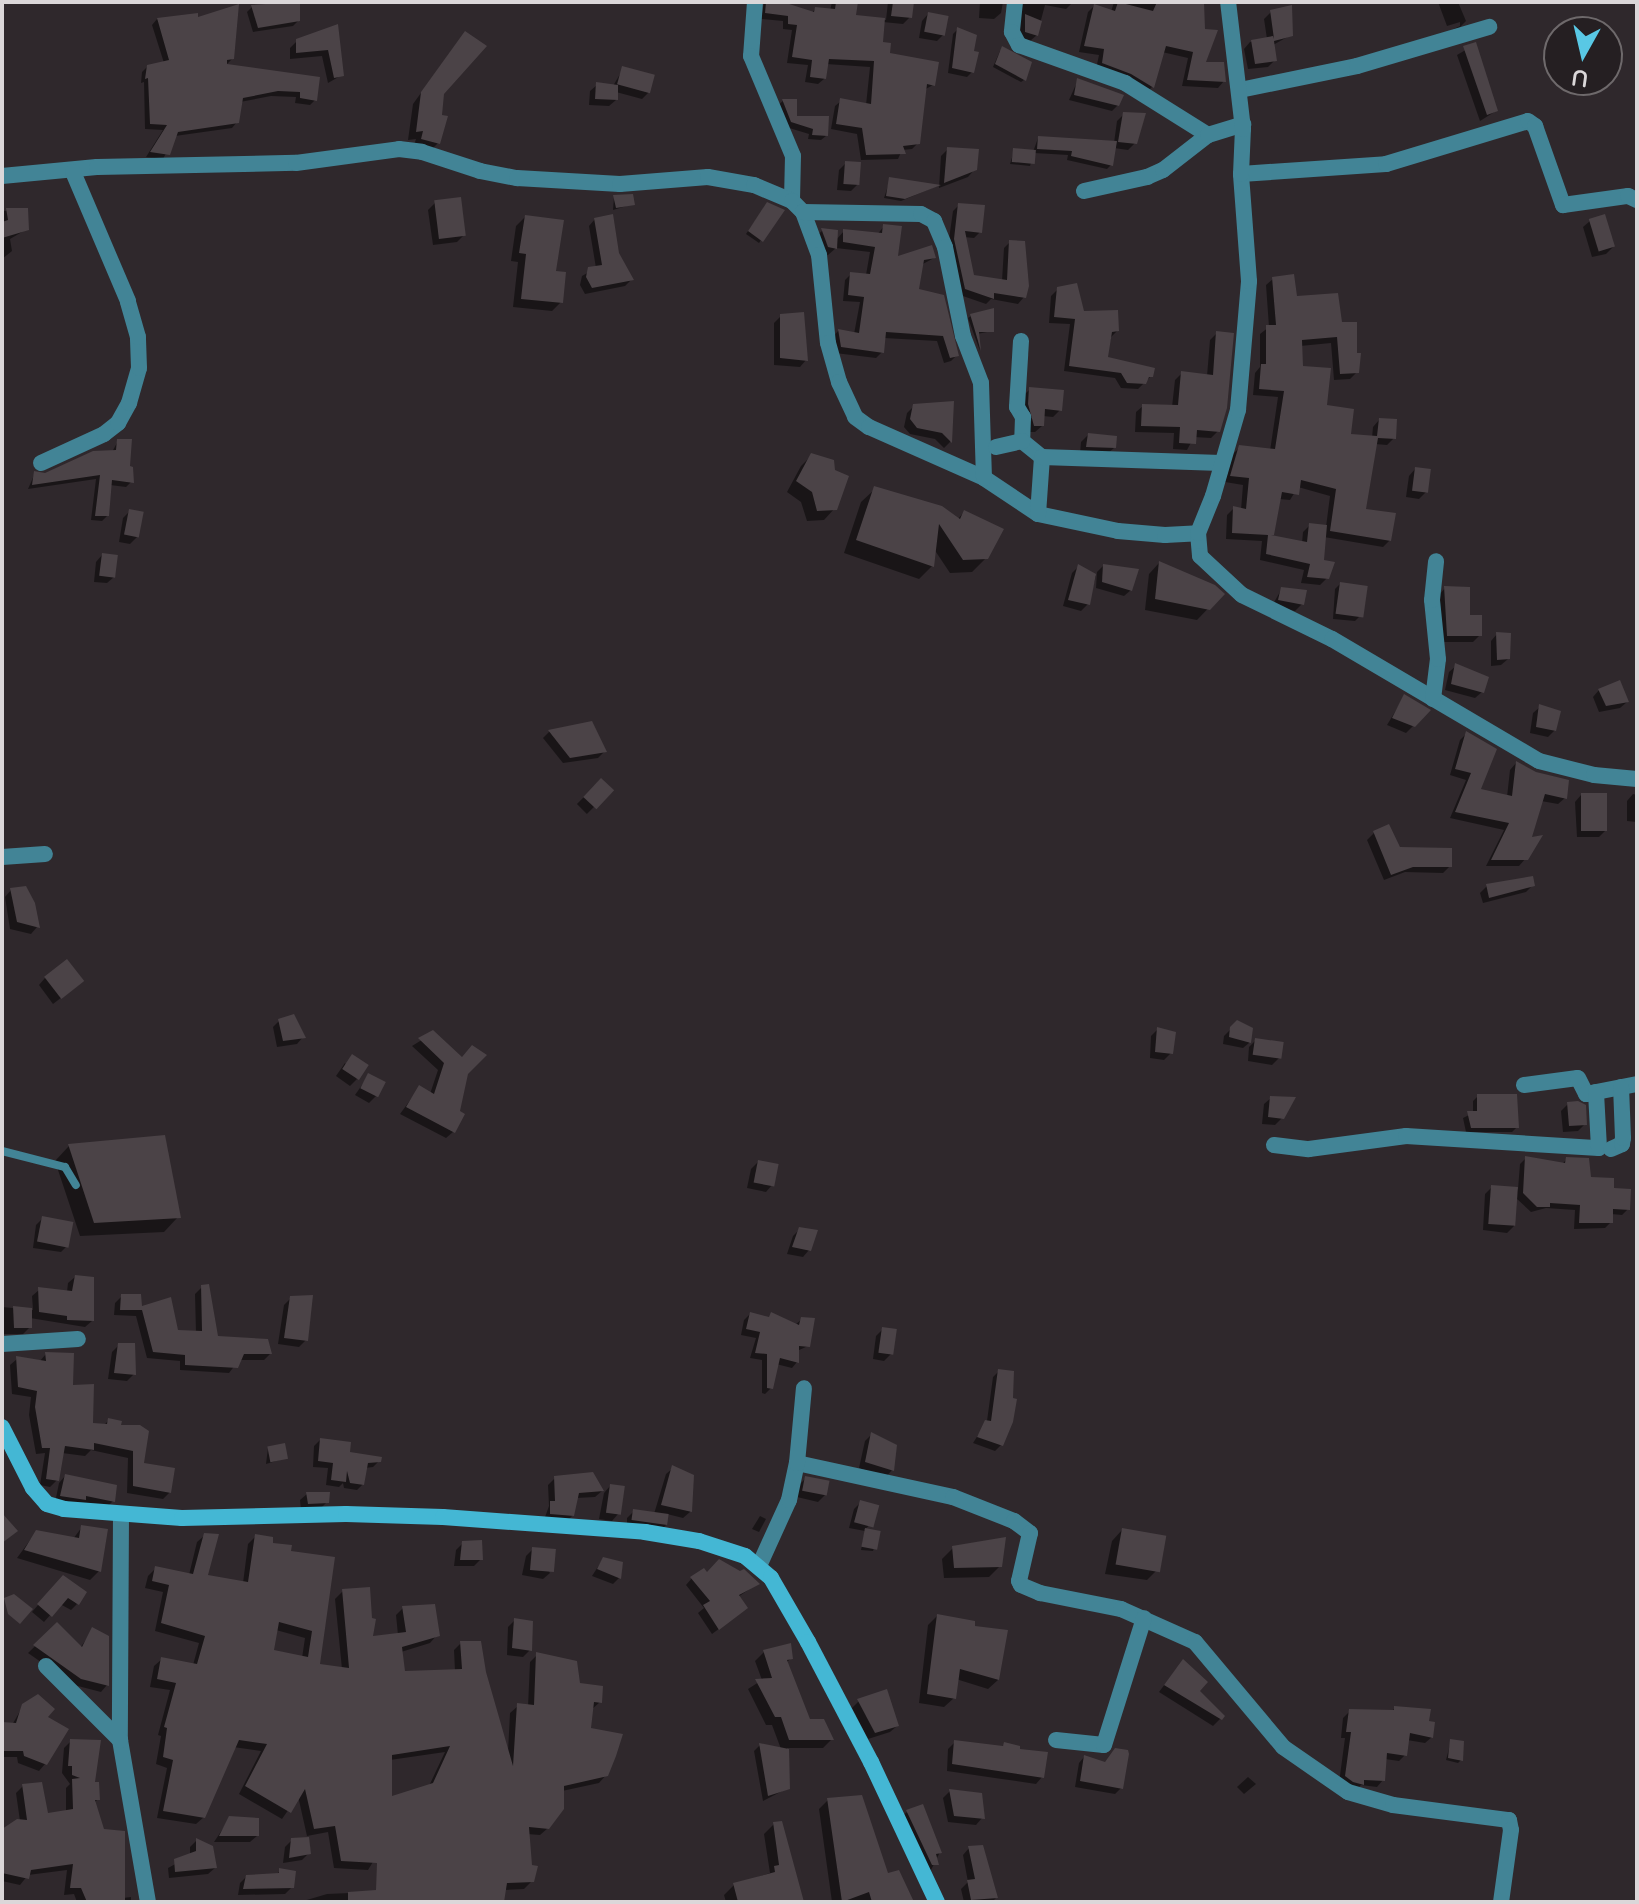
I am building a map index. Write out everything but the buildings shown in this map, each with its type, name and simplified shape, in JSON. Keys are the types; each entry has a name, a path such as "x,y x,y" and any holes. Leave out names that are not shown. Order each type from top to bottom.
{"street":[{"path":"755,2 751,56 793,156 798,206 819,255 828,343 839,382 855,417 880,432 984,478 1038,514 1118,531 1165,535 1198,533"},
{"path":"1015,2 1012,32 1019,45 1125,83 1208,135"},
{"path":"1228,2 1243,124 1241,174 1249,281 1238,410 1198,533 1200,556 1242,595 1332,639 1539,761 1594,775 1637,779"},
{"path":"1240,90 1357,66 1489,27"},
{"path":"1241,174 1379,165 1528,121 1535,126 1563,205 1628,196 1637,200"},
{"path":"1084,191 1147,177 1163,170 1208,135 1243,124"},
{"path":"2,176 141,165 296,163 399,149 422,152 480,171 517,178 647,183 708,177 754,185 798,206 921,214 934,221 945,247 963,336 982,389 984,478"},
{"path":"41,463 104,434 118,423 129,403 139,368 138,337 128,301 73,172"},
{"path":"1021,341 1017,407 1023,417 1022,441"},
{"path":"1022,441 1042,457 1221,463"},
{"path":"996,447 1022,441"},
{"path":"1038,514 1042,457"},
{"path":"1433,699 1438,659 1432,600 1436,561"},
{"path":"2,857 45,854"},
{"path":"1524,1085 1578,1078 1584,1093 1629,1086 1622,1144 1611,1149"},
{"path":"1274,1145 1309,1149 1406,1136 1599,1148 1596,1092"},
{"path":"2,1344 78,1339"},
{"path":"759,1566 789,1500 797,1463 804,1388"},
{"path":"2,1427 33,1488 47,1504 121,1514 281,1517 392,1514 645,1532 723,1547 759,1566 771,1578 871,1762 937,1902"},
{"path":"797,1463 898,1482 999,1514 1030,1533 1019,1581 1021,1585 1144,1618 1195,1642 1283,1747 1348,1792 1393,1805 1511,1821 1501,1902"},
{"path":"121,1514 120,1740 148,1902"},
{"path":"1056,1740 1104,1745 1144,1618"},
{"path":"46,1666 120,1740"}],"lane":[{"path":"2,1151 65,1167 76,1185"}]}
